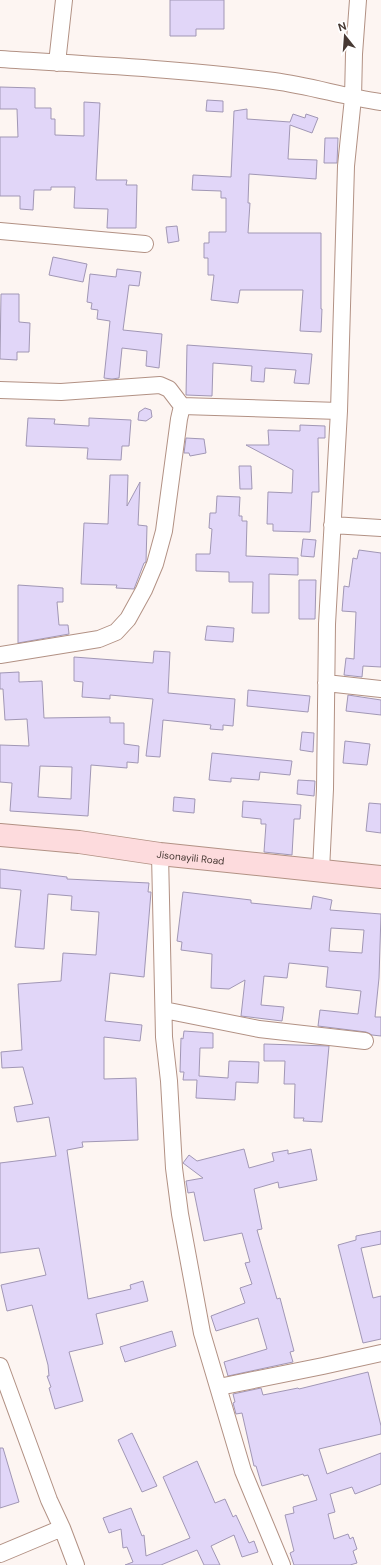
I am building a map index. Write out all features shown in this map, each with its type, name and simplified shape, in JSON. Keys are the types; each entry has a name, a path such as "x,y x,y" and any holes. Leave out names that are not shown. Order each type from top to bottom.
{"street":[{"path":"57,63 64,0"},
{"path":"321,870 325,789 327,624 339,411 346,166 353,98 354,54 358,0"},
{"path":"0,59 172,70 272,81 304,85 353,98 381,102"},
{"path":"0,231 145,244"},
{"path":"0,390 61,392 160,385 169,389 182,406"},
{"path":"182,406 339,411"},
{"path":"0,655 100,639 116,632 128,619 144,590 164,531 182,406"},
{"path":"332,526 381,528"},
{"path":"326,683 381,689"},
{"name":"Jisonayili Road","path":"0,835 79,842 160,854 381,877"},
{"path":"160,854 164,1037 169,1081 174,1168 180,1214 202,1333 243,1471 282,1565"},
{"path":"164,1010 259,1029 365,1041"},
{"path":"219,1387 381,1353"},
{"path":"0,1366 49,1500 62,1528 76,1565"},
{"path":"0,1554 62,1528"}],"building":[{"path":"170,0 224,0 224,29 196,29 196,36 170,36"},
{"path":"0,87 35,88 35,108 51,108 51,119 55,119 55,135 84,136 84,102 100,103 96,180 127,180 126,185 137,185 136,228 107,228 108,209 74,208 75,187 51,187 51,190 34,190 33,210 20,209 20,196 0,196 0,137 18,137 17,109 0,109"},
{"path":"207,100 223,101 223,112 206,111"},
{"path":"247,109 247,119 290,122 293,114 305,118 306,114 318,118 312,133 290,125 288,159 317,160 316,179 249,174 248,203 250,203 248,233 321,233 321,332 300,331 303,290 240,290 238,303 211,300 214,275 208,275 208,258 204,258 204,243 209,243 209,232 226,232 226,198 221,198 221,191 192,190 193,175 231,177 234,111"},
{"path":"325,138 338,138 337,163 324,163"},
{"path":"177,226 179,241 168,243 166,227"},
{"path":"53,257 87,264 83,282 49,275"},
{"path":"117,269 141,272 139,286 129,285 123,330 162,334 159,368 146,366 147,351 122,348 119,378 112,379 104,378 110,321 97,319 98,310 91,309 92,303 87,302 90,274 116,277"},
{"path":"1,294 19,294 19,322 30,323 29,352 17,352 17,360 0,359"},
{"path":"187,345 312,354 309,384 294,383 296,370 265,368 264,382 251,381 252,366 213,363 212,396 186,395"},
{"path":"145,408 151,410 152,417 146,421 138,420 139,412"},
{"path":"28,418 55,419 54,424 89,426 89,418 131,420 129,446 122,446 121,460 87,459 88,448 26,446"},
{"path":"300,425 325,426 325,438 318,438 319,492 312,492 310,532 273,531 273,524 267,524 268,492 292,493 293,470 246,445 269,445 268,430 300,431"},
{"path":"186,438 204,439 206,453 190,456 189,453 184,453"},
{"path":"239,466 251,466 252,489 240,489"},
{"path":"110,475 128,475 127,506 140,482 138,525 147,526 146,562 144,563 134,589 116,588 117,585 81,584 84,523 108,524"},
{"path":"217,496 240,497 239,516 242,516 242,521 247,521 246,556 298,558 298,575 269,574 269,613 252,613 253,582 229,582 229,572 196,571 196,554 210,554 212,529 209,528 210,513 216,513"},
{"path":"303,539 316,540 314,557 301,556"},
{"path":"359,550 381,553 381,667 363,666 362,677 344,675 346,658 354,659 356,612 342,611 344,586 349,587 353,558 357,559"},
{"path":"299,580 316,580 315,619 299,619"},
{"path":"18,585 63,588 63,602 57,602 59,625 68,625 69,634 18,643"},
{"path":"207,626 234,628 233,642 205,640"},
{"path":"154,651 170,652 168,693 235,699 233,726 223,725 223,730 210,729 211,725 163,720 160,757 146,756 153,699 110,695 110,699 82,697 83,682 74,681 74,657 153,663"},
{"path":"19,672 19,682 42,681 44,718 110,717 110,723 124,723 124,744 139,746 138,763 127,762 127,768 91,765 88,816 10,811 12,783 0,782 0,745 29,746 27,719 5,720 3,689 0,689 0,673","holes":["40,766 72,767 71,799 38,797"]},
{"path":"248,690 310,696 308,712 247,706"},
{"path":"348,695 381,700 381,715 346,711"},
{"path":"302,732 314,733 313,752 300,750"},
{"path":"345,741 370,744 367,765 343,763"},
{"path":"212,753 292,761 290,775 260,772 259,780 231,778 231,782 209,780"},
{"path":"298,780 315,781 314,796 297,794"},
{"path":"174,797 195,799 194,813 173,811"},
{"path":"243,801 301,805 300,819 294,819 292,855 264,852 266,824 261,824 261,819 242,817"},
{"path":"369,803 381,804 381,833 366,831"},
{"path":"0,869 67,877 67,879 149,883 148,892 151,892 144,977 110,973 105,1021 142,1025 140,1041 104,1037 104,1079 136,1078 138,1140 82,1142 83,1147 67,1150 88,1299 131,1289 130,1285 143,1281 148,1301 96,1314 103,1344 69,1352 83,1401 55,1409 49,1388 51,1387 47,1376 49,1376 48,1365 32,1305 7,1311 1,1285 46,1275 39,1248 0,1253 0,1163 56,1156 49,1117 17,1122 14,1107 33,1104 23,1067 2,1068 1,1052 22,1050 18,984 61,981 63,953 96,955 99,912 71,910 72,896 48,894 44,949 15,947 21,890 0,888"},
{"path":"183,892 251,900 251,903 311,909 313,896 332,900 330,910 381,914 379,978 375,1017 381,1017 381,1036 372,1035 366,1032 318,1026 320,1010 358,1014 361,991 326,987 328,967 289,963 287,978 264,976 261,1005 284,1007 282,1021 241,1016 245,980 229,989 211,988 212,954 181,950 182,942 177,941","holes":["331,928 364,930 362,953 329,951"]},
{"path":"184,1031 213,1033 213,1048 200,1048 199,1076 228,1078 229,1061 259,1062 258,1083 236,1082 235,1100 196,1098 197,1080 183,1080 184,1072 180,1072 181,1038 183,1039"},
{"path":"264,1044 329,1046 322,1122 303,1121 304,1118 294,1118 295,1084 284,1084 285,1061 264,1061"},
{"path":"244,1149 249,1168 274,1161 272,1153 288,1150 288,1154 311,1149 317,1180 279,1188 278,1182 254,1189 262,1229 257,1230 277,1299 280,1298 294,1351 290,1352 293,1362 228,1376 224,1362 267,1349 258,1318 216,1331 211,1316 245,1303 240,1288 252,1284 245,1263 250,1262 242,1233 204,1241 194,1192 188,1193 186,1181 203,1178 183,1163 189,1155 197,1161"},
{"path":"381,1231 381,1244 361,1248 373,1298 381,1296 381,1339 363,1343 338,1245 356,1240 356,1236"},
{"path":"172,1331 176,1346 125,1362 120,1347"},
{"path":"368,1372 381,1426 381,1434 319,1449 327,1474 381,1453 381,1484 355,1494 352,1487 330,1494 335,1512 328,1514 334,1539 348,1534 350,1539 353,1537 357,1549 353,1551 357,1563 350,1565 294,1565 290,1553 294,1551 285,1515 294,1513 293,1507 317,1500 308,1475 304,1476 303,1474 262,1486 256,1466 254,1466 242,1413 236,1414 233,1403 235,1402 233,1394 261,1388 263,1395 299,1389"},
{"path":"132,1433 157,1486 142,1492 118,1440"},
{"path":"0,1448 3,1448 19,1502 0,1508"},
{"path":"197,1461 215,1503 225,1499 233,1517 236,1515 249,1543 254,1541 258,1552 242,1557 234,1535 211,1546 220,1565 204,1565 197,1550 161,1565 125,1565 133,1562 127,1547 123,1548 121,1529 109,1533 103,1518 131,1508 142,1536 144,1535 146,1556 190,1538 163,1477"}]}
